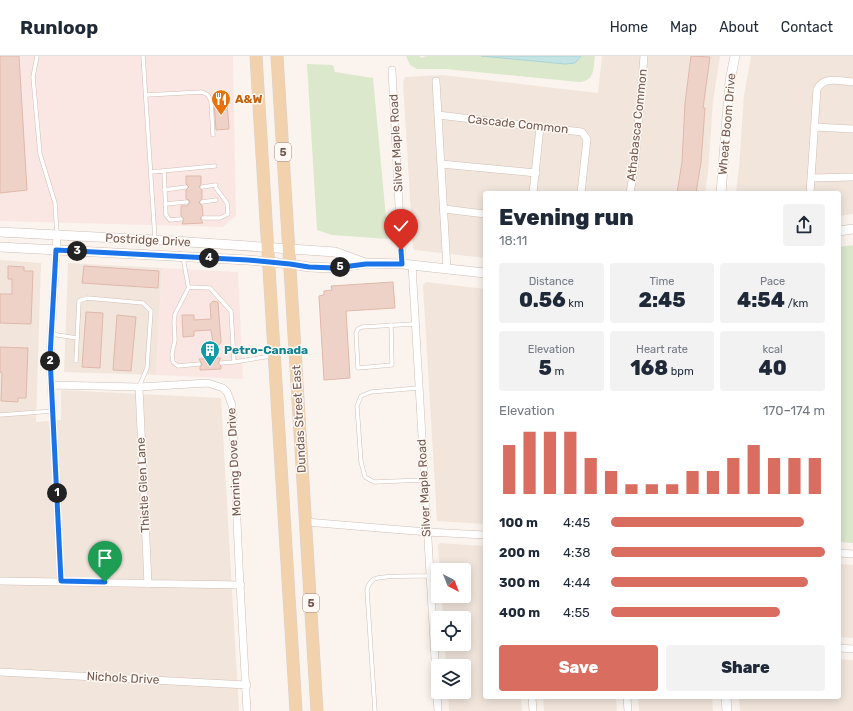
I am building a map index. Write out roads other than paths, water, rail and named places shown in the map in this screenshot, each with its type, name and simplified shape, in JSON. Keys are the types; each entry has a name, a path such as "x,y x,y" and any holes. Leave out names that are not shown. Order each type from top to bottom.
{"main road":[{"name":"Dundas Street East","path":"256,56 296,711"},
{"name":"Dundas Street East","path":"277,56 317,711"}],"street":[{"name":"Athabasca Common","path":"630,191 635,163 644,56"},
{"name":"Wheat Boom Drive","path":"721,191 730,81 735,56"},
{"name":"Silver Maple Road","path":"392,70 402,264"},
{"path":"810,191 817,89 824,81 831,80 853,82"},
{"path":"436,81 447,269"},
{"name":"Cascade Common","path":"438,115 578,131 585,135 587,139 581,191"},
{"path":"533,191 540,127"},
{"path":"814,127 853,129"},
{"path":"441,164 536,173"},
{"path":"811,178 853,177"},
{"path":"444,210 483,214"},
{"path":"841,231 853,229"},
{"name":"Postridge Drive","path":"0,232 157,240 335,252 366,264"},
{"path":"57,235 50,357 61,581"},
{"name":"Postridge Drive","path":"0,247 248,260 309,267 335,268 366,264 402,264 483,273"},
{"name":"Silver Maple Road","path":"412,265 414,324 438,711"},
{"name":"Morning Dove Drive","path":"52,385 138,387 208,384 223,388 227,392 232,405 247,685 247,711"},
{"name":"Thistle Glen Lane","path":"138,387 148,584"},
{"path":"306,522 483,535"},
{"path":"841,553 853,554"},
{"path":"0,581 241,585"},
{"path":"841,648 853,649"},
{"name":"Nichols Drive","path":"0,672 247,685"},
{"path":"532,699 533,711"},
{"path":"627,699 628,711"},
{"path":"726,699 726,711"}],"lane":[{"path":"37,56 33,77 40,154 55,203 57,235"},
{"path":"143,56 157,240"},
{"path":"146,95 202,92 208,95 211,101 213,136"},
{"path":"151,172 214,166"},
{"path":"164,171 166,215 170,220 181,218"},
{"path":"164,190 186,187"},
{"path":"202,187 216,187 227,202 228,214 220,218 203,218"},
{"path":"202,202 216,200"},
{"path":"165,204 186,202"},
{"path":"183,257 189,287 175,314 175,340 172,354 173,362 178,366 199,364"},
{"path":"189,287 210,288 231,311 234,362"},
{"path":"76,361 79,301 87,298 143,303 151,311 147,368 138,387"},
{"path":"391,325 392,365 358,368 356,333 358,329 362,326 414,324"},
{"path":"51,334 77,338"},
{"path":"221,363 275,356"},
{"path":"418,388 371,392 360,396 357,406 361,462 365,477 374,482 424,480"},
{"path":"0,415 53,411"},
{"path":"375,711 367,590 368,585 379,578 429,576"}],"water":[{"path":"481,56 581,56 575,63 565,64"}],"place":[{"name":"A&W","path":"221,116"},
{"name":"Petro-Canada","path":"210,367"}]}
